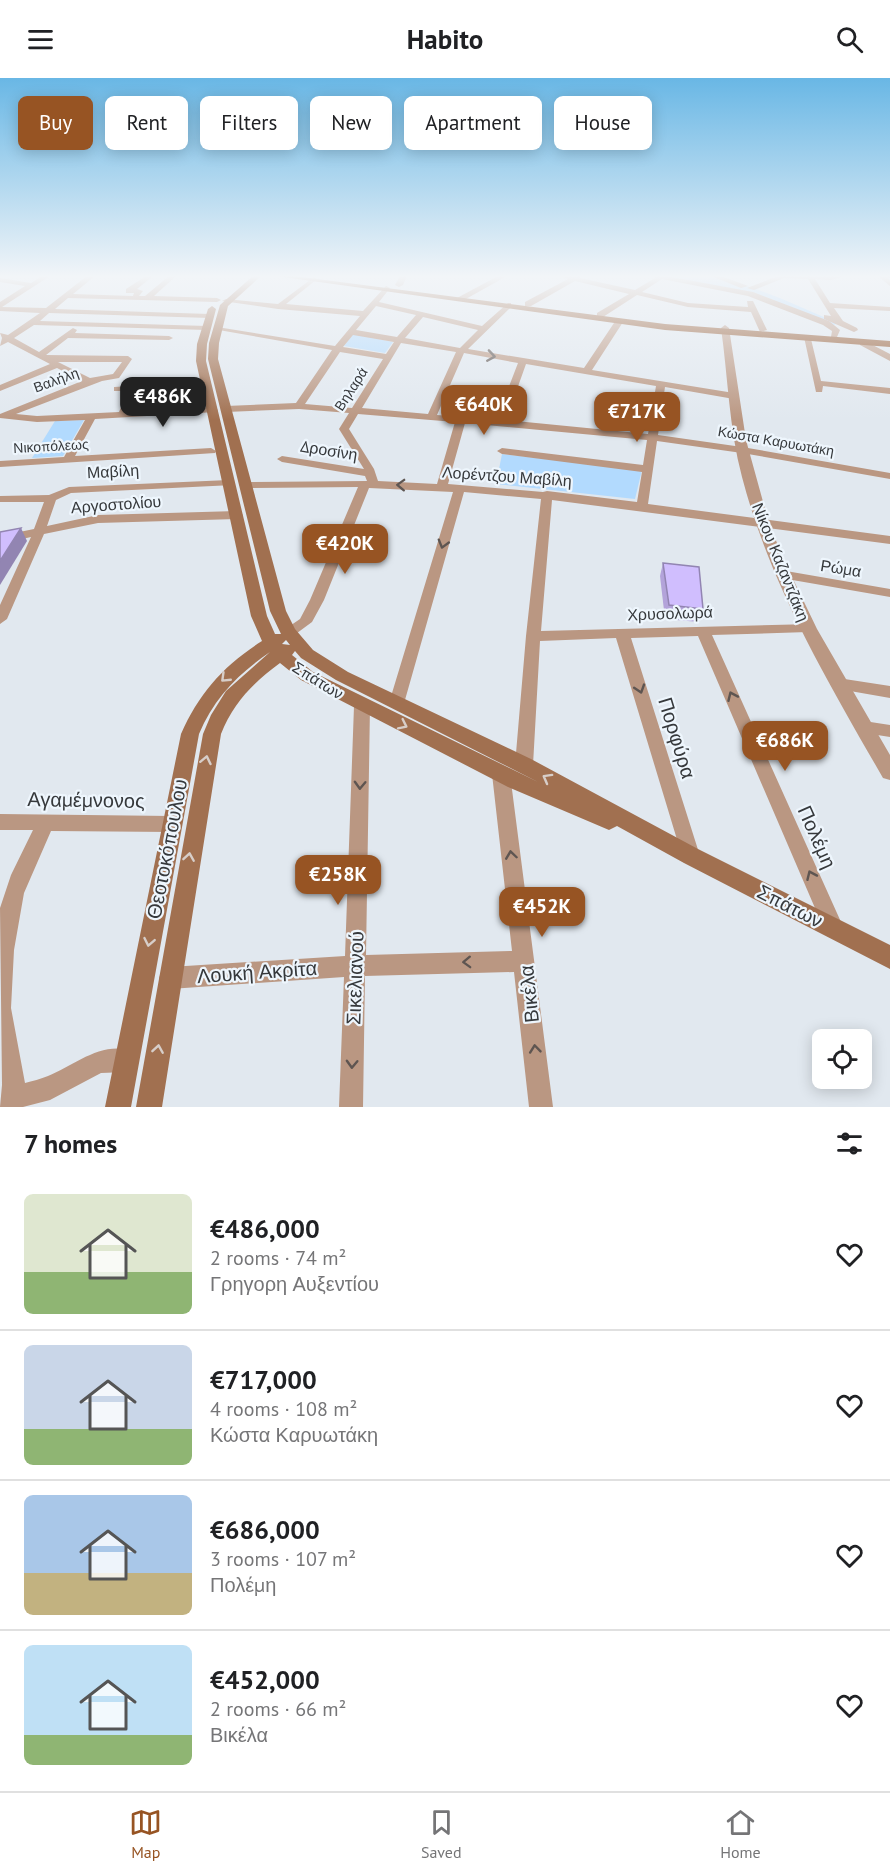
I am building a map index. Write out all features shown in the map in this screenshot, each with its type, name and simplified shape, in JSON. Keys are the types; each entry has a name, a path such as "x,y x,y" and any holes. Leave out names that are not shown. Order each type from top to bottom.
{"main road":[{"name":"Σπάτων","path":"211,324 213,359 278,611 284,643 297,670 362,706 501,774 691,856"},
{"name":"Σπάτων","path":"213,324 201,361 259,616 284,643 397,703 524,765 691,856 890,957"},
{"path":"646,324 726,330 835,328 890,339"},
{"path":"676,324 807,339 890,344"},
{"name":"Θεοτοκόπουλου","path":"118,1107 190,734 201,706 230,673 284,643"},
{"name":"Θεοτοκόπουλου","path":"149,1107 205,762 216,721 234,692 284,643"}],"street":[{"path":"0,343 4,336 30,324"},
{"path":"42,357 80,324"},
{"path":"81,324 212,328 389,357"},
{"path":"299,406 338,348 358,324"},
{"name":"Βηλαρά","path":"370,481 344,431 399,340 413,324"},
{"path":"463,324 484,329"},
{"path":"431,418 461,351 489,324"},
{"path":"586,372 618,324"},
{"path":"760,324 763,330"},
{"path":"826,324 835,328 854,330"},
{"path":"834,324 835,328"},
{"name":"Νίκου Καζαντζάκη","path":"726,330 742,450 764,523 808,627 838,684 890,772"},
{"path":"351,332 734,396"},
{"path":"67,335 169,338"},
{"path":"4,336 90,382"},
{"path":"807,339 818,387 890,391"},
{"path":"863,343 890,358"},
{"name":"Βαλήλη","path":"3,416 90,382 117,375 127,358 42,357"},
{"path":"500,423 523,361"},
{"path":"0,388 56,364"},
{"path":"62,394 75,375"},
{"path":"642,506 661,384"},
{"path":"117,389 196,385"},
{"path":"117,416 134,388"},
{"name":"Κώστα Καρυωτάκη","path":"226,409 299,406 652,437 890,476"},
{"path":"3,416 37,419 213,410"},
{"path":"68,460 91,417"},
{"path":"442,487 461,420"},
{"name":"Νικοπόλεως","path":"0,464 211,451"},
{"path":"502,451 647,469"},
{"name":"Δροσίνη","path":"282,459 370,481"},
{"path":"284,643 305,622 317,600 370,481"},
{"name":"Λορέντζου Μαβίλη","path":"246,485 370,481 547,494 890,540"},
{"name":"Μαβίλη","path":"0,499 51,498 69,490 230,483"},
{"path":"397,703 460,488"},
{"path":"524,765 533,636 547,494"},
{"path":"0,619 40,532 51,498"},
{"name":"Αργοστολίου","path":"0,540 98,519 237,516"},
{"name":"Ρώμα","path":"786,575 890,592"},
{"name":"Χρυσολωρά","path":"533,636 808,627"},
{"name":"Πολέμη","path":"703,630 834,928"},
{"name":"Πορφύρα","path":"622,633 691,856"},
{"path":"838,684 890,692"},
{"name":"Σικελιανού","path":"351,1107 362,706"},
{"path":"864,727 890,731"},
{"name":"Βικέλα","path":"501,774 543,1106"},
{"name":"Αγαμέμνονος","path":"0,822 171,824"},
{"path":"46,822 14,891 3,959 0,1009 2,1038 13,1102 50,1088 99,1062 127,1060"},
{"name":"Λουκή Ακρίτα","path":"170,978 355,966 525,961"}],"shaded area":[{"path":"353,334 393,342 385,353 344,346"},
{"path":"84,420 63,456 32,458 55,421"},
{"path":"502,454 642,470 635,499 496,484"}],"building":[{"path":"21,528 0,561 0,532"},
{"path":"663,563 699,567 703,609 669,605"}]}
